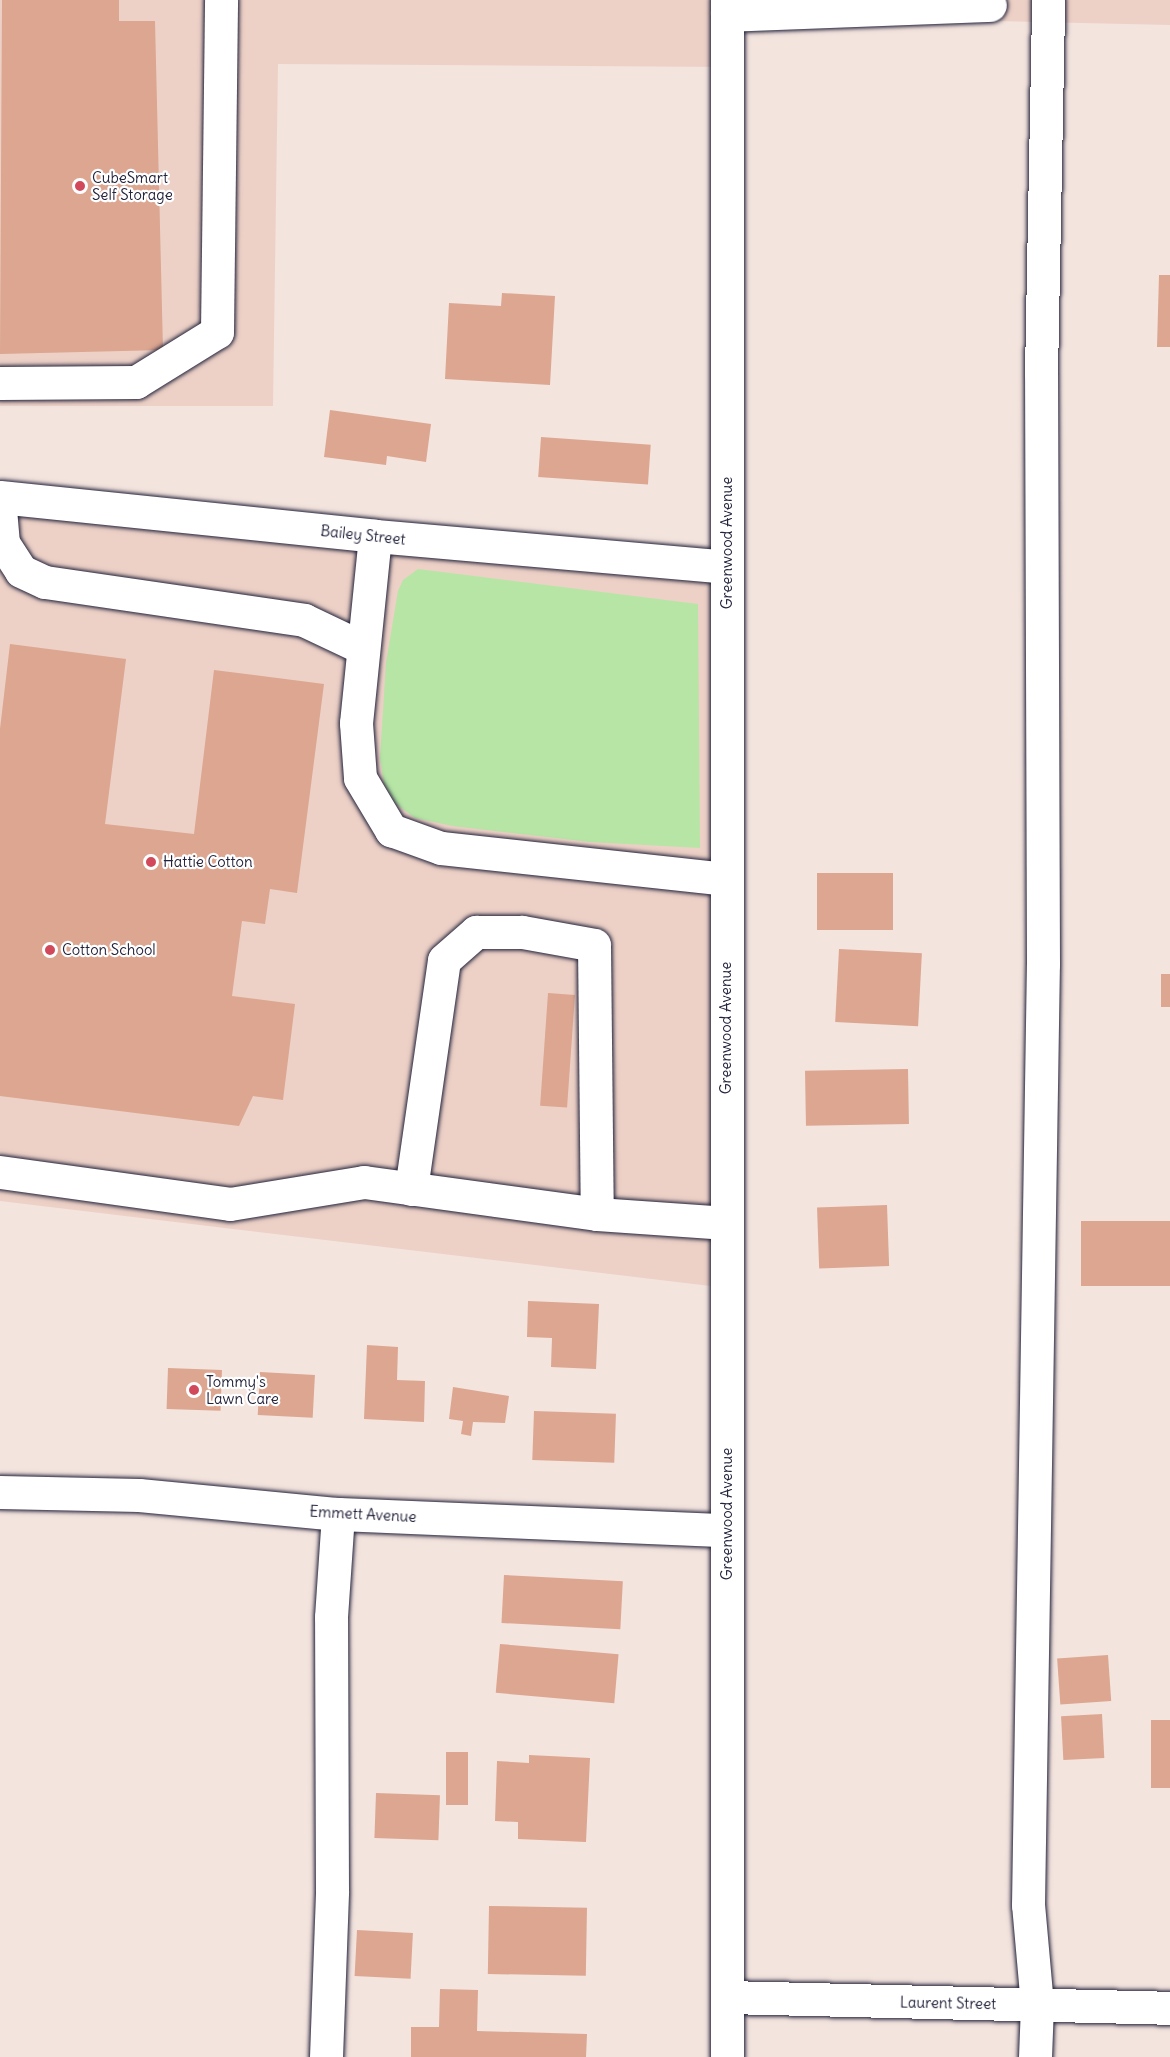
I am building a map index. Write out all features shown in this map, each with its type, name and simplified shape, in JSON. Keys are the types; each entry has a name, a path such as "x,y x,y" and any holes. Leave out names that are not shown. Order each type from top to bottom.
{"street":[{"path":"0,382 136,382 217,332 221,0"},
{"path":"1035,2057 1036,2005 1028,1905 1042,964 1041,374 1048,0"},
{"path":"727,7 990,5"},
{"name":"Greenwood Avenue","path":"727,7 725,879 727,2057"},
{"name":"Bailey Street","path":"0,497 375,536 727,567"},
{"path":"0,509 3,543 21,571 45,582 304,620 363,648"},
{"path":"375,536 356,723 360,778 391,830 441,848 725,879"},
{"path":"411,1189 444,960 476,932 522,932 594,945 597,1214"},
{"path":"0,1172 230,1204 364,1182 597,1214 727,1223"},
{"name":"Emmett Avenue","path":"0,1492 139,1495 338,1514 727,1530"},
{"path":"326,2057 332,1891 330,1617 338,1514"},
{"name":"Laurent Street","path":"727,1997 1170,2008"}],"shaded area":[{"path":"0,0 1170,0 1170,25 727,15 727,67 278,64 273,406 0,406"},
{"path":"0,497 727,567 727,1288 0,1201"}],"green space":[{"path":"418,569 698,604 700,848 590,842 453,826 415,818 396,804 384,784 380,758 386,663 398,591 403,580"}],"building":[{"name":"CubeSmart Self Storage","path":"2,0 119,0 119,21 155,21 163,350 0,354"},
{"path":"1159,275 1170,275 1170,347 1157,347"},
{"path":"502,293 555,296 550,385 445,379 449,303 501,306"},
{"path":"330,410 431,424 426,462 387,456 386,465 324,457"},
{"path":"541,437 651,445 648,485 538,477"},
{"name":"Hattie Cotton","path":"10,644 126,659 105,824 194,834 214,670 324,684 297,893 270,889 265,924 242,921 232,996 295,1004 283,1100 253,1096 239,1126 0,1096 0,729"},
{"path":"817,873 893,873 893,930 817,930"},
{"path":"839,949 922,953 918,1026 835,1022"},
{"path":"1161,974 1170,974 1170,1007 1161,1007"},
{"path":"548,993 575,995 567,1108 540,1106"},
{"path":"908,1069 909,1124 806,1126 805,1071"},
{"path":"887,1205 889,1266 819,1268 817,1207"},
{"path":"1081,1221 1170,1221 1170,1286 1081,1286"},
{"path":"528,1301 599,1304 596,1369 551,1367 552,1338 527,1337"},
{"path":"367,1345 398,1347 397,1380 425,1381 424,1422 364,1419"},
{"name":"Tommy's Lawn Care","path":"168,1368 222,1370 221,1411 167,1409"},
{"path":"260,1372 315,1375 313,1418 258,1415"},
{"path":"453,1387 509,1396 505,1423 473,1422 471,1436 461,1434 463,1421 449,1419"},
{"path":"534,1411 616,1414 614,1463 532,1460"},
{"path":"504,1575 623,1581 620,1629 501,1623"},
{"path":"500,1644 619,1654 614,1703 496,1693"},
{"path":"1108,1655 1111,1701 1060,1704 1057,1659"},
{"path":"1102,1714 1104,1758 1063,1760 1061,1716"},
{"path":"1151,1720 1170,1720 1170,1788 1151,1788"},
{"path":"446,1752 468,1752 468,1805 446,1805"},
{"path":"529,1755 590,1758 586,1842 518,1839 518,1822 495,1821 497,1761 529,1763"},
{"path":"376,1793 440,1795 438,1840 374,1838"},
{"path":"489,1906 587,1908 586,1976 488,1974"},
{"path":"357,1930 413,1933 411,1979 355,1976"},
{"path":"440,1989 478,1990 477,2031 587,2034 586,2057 411,2057 411,2027 439,2027"}],"place":[{"name":"CubeSmart Self Storage","path":"80,186"},
{"name":"Hattie Cotton","path":"151,862"},
{"name":"Cotton School","path":"50,950"},
{"name":"Tommy's Lawn Care","path":"194,1390"}]}
